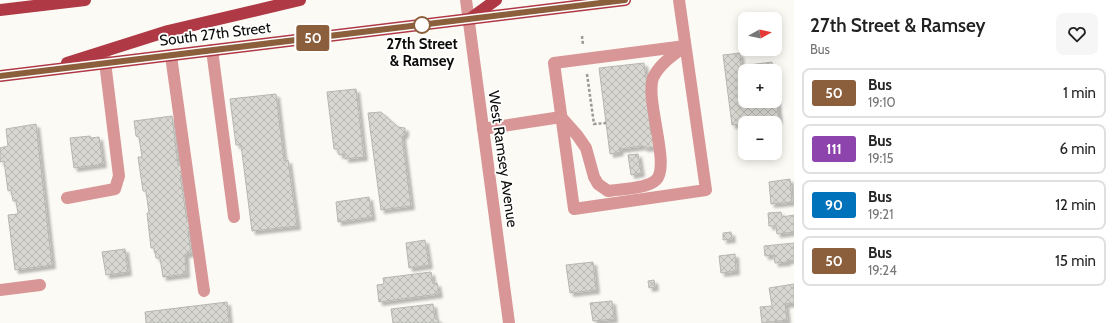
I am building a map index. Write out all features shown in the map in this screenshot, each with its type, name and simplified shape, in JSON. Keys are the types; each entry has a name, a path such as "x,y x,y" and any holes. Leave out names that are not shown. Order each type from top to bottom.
{"main road":[{"path":"0,10 85,0"},
{"path":"39,71 168,31 300,0"},
{"path":"469,20 496,0"},
{"name":"South 27th Street","path":"0,76 625,0"}],"street":[{"name":"West Ramsey Avenue","path":"466,0 509,323"},
{"path":"679,0 706,190 574,209 554,63 685,46"},
{"path":"561,117 577,134 586,148 594,177 598,184 608,191 646,186 656,180 660,172 660,155 652,92 653,79 659,68 685,46"},
{"path":"212,50 234,217"},
{"path":"67,198 115,189 119,176 104,51"},
{"path":"171,56 204,291"},
{"path":"483,129 561,117"},
{"path":"0,290 40,285"}],"path":[{"path":"582,36 594,124 606,122"}],"building":[{"path":"738,53 738,56 740,56 741,64 738,64 738,108 778,108 779,116 738,116 738,124 732,125 723,55"},
{"path":"772,62 772,64 756,64"},
{"path":"644,63 650,107 648,107 651,134 654,133 656,147 644,148 644,146 619,149 620,152 610,154 599,68"},
{"path":"356,89 364,157 345,159 345,154 339,155 338,149 334,149 327,92"},
{"path":"276,94 284,161 288,160 297,226 252,231 241,145 236,145 230,99"},
{"path":"381,112 398,127 405,128 405,133 402,137 411,206 381,210 368,113"},
{"path":"172,116 178,165 182,165 183,175 180,175 187,221 189,221 190,231 188,231 191,253 185,254 186,274 163,277 160,258 156,258 154,248 151,248 146,191 143,191 138,157 142,157 139,137 136,136 134,121"},
{"path":"36,124 52,265 15,270 8,215 18,214 16,201 13,201 11,190 8,191 4,161 0,162 0,148 8,146 6,129"},
{"path":"90,136 91,138 99,137 103,164 74,168 70,138"},
{"path":"638,154 641,173 631,175 628,155"},
{"path":"790,179 792,202 771,204 769,182"},
{"path":"369,197 372,217 338,222 336,202"},
{"path":"781,212 782,217 794,215 794,232 777,234 776,226 769,226 768,213"},
{"path":"731,232 732,239 723,240 723,233"},
{"path":"425,240 429,265 409,268 406,243"},
{"path":"794,243 794,260 775,263 774,255 765,256 764,246"},
{"path":"125,249 128,272 106,275 102,252"},
{"path":"735,254 736,271 721,273 719,256"},
{"path":"593,262 596,290 570,293 566,265"},
{"path":"431,272 433,284 437,283 439,294 379,302 377,285 384,284 383,278"},
{"path":"654,280 655,287 649,288 648,281"},
{"path":"794,284 794,303 785,304 787,320 762,323 760,307 772,306 769,288"},
{"path":"612,301 614,319 593,321 590,303"},
{"path":"227,302 229,323 146,323 145,312"},
{"path":"433,304 435,319 438,319 439,323 393,323 391,309"}],"bus line":[{"name":"50","path":"0,76 625,0"}],"place":[{"name":"27th Street & Ramsey","path":"422,25"}]}
